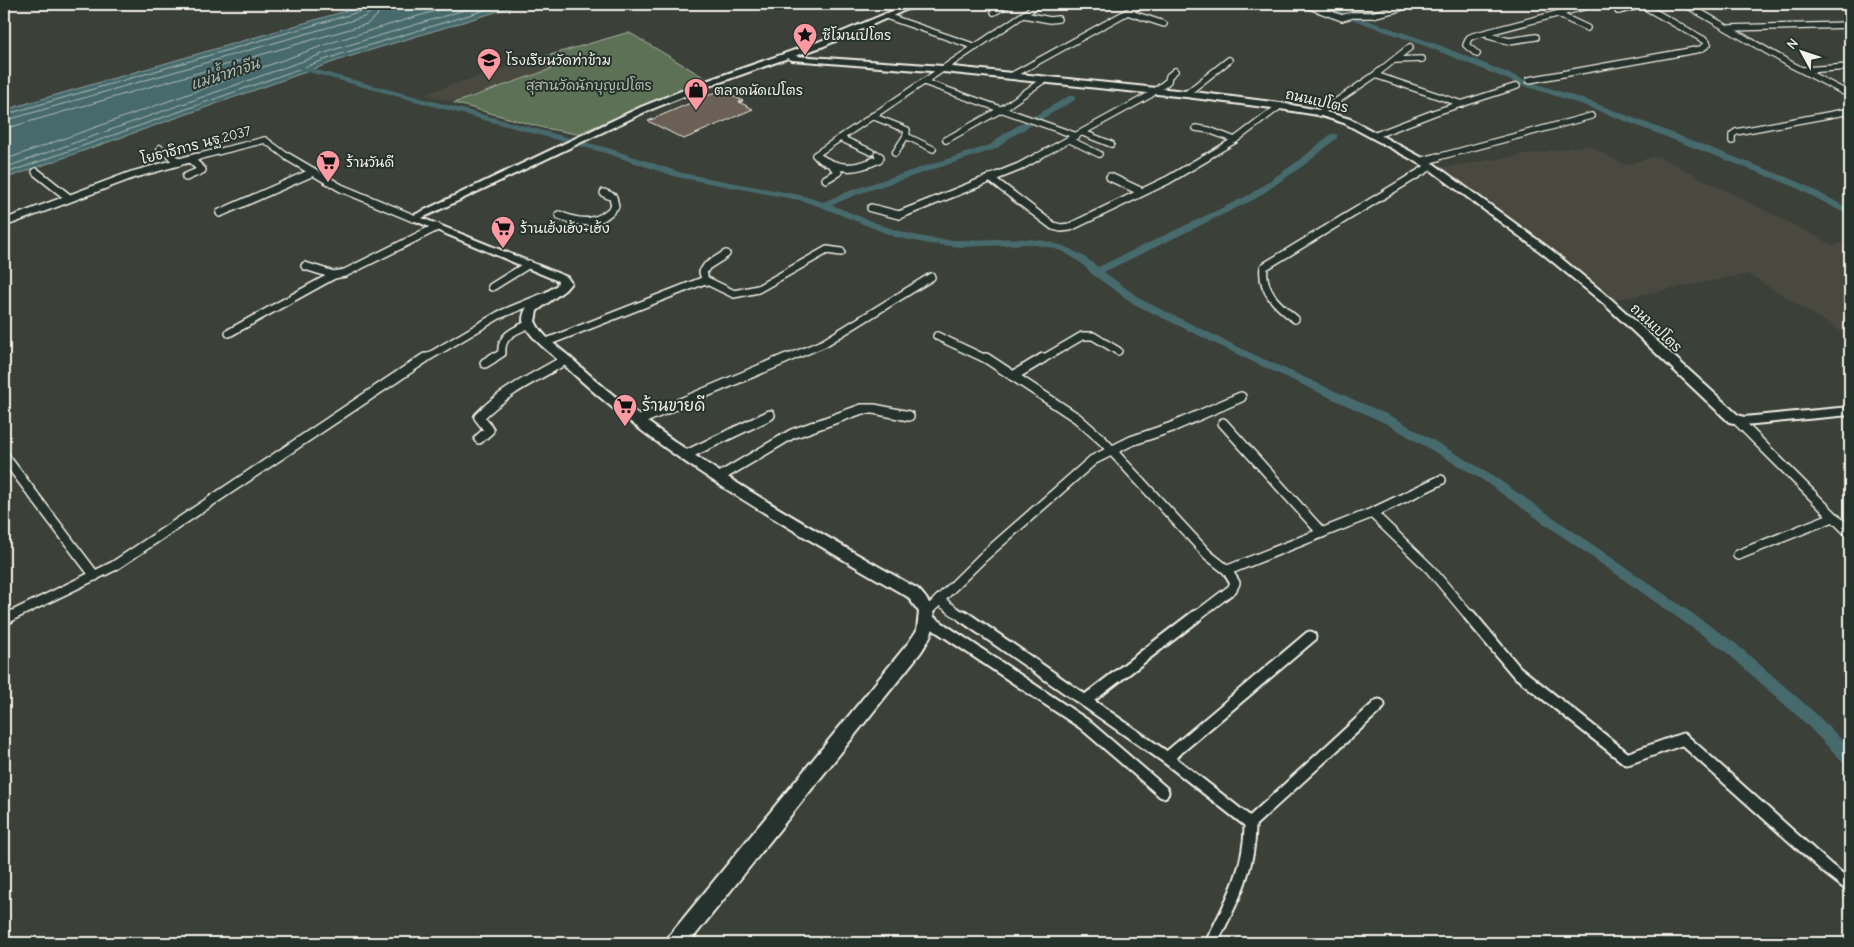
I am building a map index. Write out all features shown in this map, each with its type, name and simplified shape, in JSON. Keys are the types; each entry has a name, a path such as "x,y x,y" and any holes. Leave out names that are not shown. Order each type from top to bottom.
{"street":[{"path":"994,12 1008,4"},
{"path":"826,179 838,172 814,155 1039,4"},
{"path":"1011,76 1142,4"},
{"path":"1304,4 1342,18 1352,15 1372,15 1400,8 1406,4"},
{"path":"1321,9 1347,4"},
{"path":"1477,54 1469,49 1466,44 1473,36 1595,4"},
{"path":"1685,4 1850,95"},
{"path":"413,218 552,151 709,83 787,58 908,5"},
{"path":"1529,80 1701,49 1708,44 1706,41 1641,5 1618,11"},
{"path":"1126,12 1164,24"},
{"path":"1557,14 1587,28"},
{"path":"1024,15 1050,20 1058,19"},
{"path":"886,16 976,47"},
{"path":"1728,28 1850,25"},
{"path":"1486,34 1509,41 1536,37"},
{"path":"1319,113 1376,75 1410,47"},
{"path":"808,49 820,60"},
{"name":"ถนนเปโตร","path":"787,58 943,69 1186,94 1280,106 1319,113 1347,121 1427,164 1573,272 1649,339 1731,418 1737,420"},
{"path":"1396,60 1422,59"},
{"path":"1186,94 1229,60"},
{"path":"1802,70 1850,67"},
{"path":"871,208 899,215 1019,167 1080,135 1156,91 1168,81 1169,76 1175,71"},
{"path":"1376,75 1462,104"},
{"path":"946,140 1002,108 1045,80"},
{"path":"924,82 1039,122 1111,144"},
{"path":"1376,136 1516,86"},
{"path":"1842,91 1850,90"},
{"path":"990,178 1053,226 1060,228 1070,227 1168,180 1235,140 1280,106"},
{"path":"1732,141 1732,135 1736,132 1850,111"},
{"path":"872,116 907,130 906,136 895,153"},
{"path":"1295,319 1278,305 1270,295 1263,273 1264,267 1427,164 1591,116"},
{"path":"1196,128 1209,130 1235,140"},
{"path":"906,136 933,149"},
{"path":"832,166 845,169 862,168 879,159 880,156 840,138"},
{"name":"โยธาธิการ นฐ.2037","path":"4,222 132,175 265,140 287,158 312,172 387,208 413,218"},
{"path":"1070,140 1099,154"},
{"path":"160,148 179,162"},
{"path":"186,178 202,170 190,159"},
{"path":"36,172 69,198"},
{"path":"220,213 312,172"},
{"path":"1110,177 1142,192"},
{"path":"559,215 581,224 592,221 613,210 615,206 613,197 604,193"},
{"path":"4,619 95,576 442,348 499,316 550,294 562,287 564,283 563,279 529,264 413,218"},
{"path":"230,334 334,275 356,269 437,227"},
{"path":"726,254 707,266 702,272 705,280 734,294 739,294 758,289 827,250 840,252"},
{"path":"492,286 529,264"},
{"path":"305,266 334,275"},
{"path":"638,422 824,343 930,277"},
{"path":"547,342 705,280"},
{"path":"550,294 532,310 529,316 530,324 565,360 638,422 684,456 913,593 923,602 927,615 926,629 921,638 676,943"},
{"path":"485,363 502,353 501,345 508,334 530,324"},
{"path":"937,336 984,357 1078,418 1208,555 1228,570 1235,583 1232,590 1085,701"},
{"path":"1013,376 1082,336 1093,336 1118,351"},
{"path":"479,439 489,430 479,417 484,412 495,402 565,360"},
{"path":"927,615 939,600 1093,460 1110,450 1172,427 1241,397"},
{"path":"718,478 792,434 862,409 874,408 901,417 910,416"},
{"path":"1737,420 1744,422 1850,410"},
{"path":"684,456 770,415"},
{"path":"1737,420 1850,533"},
{"path":"1223,424 1322,533"},
{"path":"4,456 95,576"},
{"path":"1228,570 1372,513 1441,480"},
{"path":"1372,513 1430,569 1516,671 1626,760 1684,739 1828,869 1850,886"},
{"path":"1738,555 1833,517"},
{"path":"939,600 1168,758 1250,822"},
{"path":"927,615 1084,724 1110,744 1163,792"},
{"path":"1168,758 1310,638"},
{"path":"1211,943 1237,892 1248,861 1250,822 1379,705"}],"shaded area":[{"name":"โรงเรียนวัดท่าข้าม","path":"536,59 551,69 454,103 424,94 524,61"},
{"path":"1589,145 1625,165 1658,156 1833,245 1850,242 1850,337 1748,274 1613,300 1555,253 1438,168"}],"green space":[{"name":"สุสานวัดนักบุญเปโตร","path":"630,33 705,78 704,81 577,134 544,128 454,103 551,69 536,59"}],"water":[{"name":"แม่น้ำท่าจีน","path":"370,4 522,4 345,58 4,179 4,110"}],"building":[{"name":"ตลาดนัดเปโตร","path":"721,90 743,101 739,102 753,109 684,139 648,121"}],"waterway":[{"path":"1314,4 1436,47 1519,81 1589,104 1796,184 1850,213"},
{"path":"297,66 608,151 680,175 800,198 824,205"},
{"path":"824,205 855,192 993,147 1008,135 1072,98"},
{"path":"1097,271 1252,197 1304,161 1334,136"},
{"path":"824,205 895,234 929,241 961,244 1027,241 1051,244 1067,250 1097,271"},
{"path":"1097,271 1118,289 1138,302 1255,359 1391,421 1485,476 1730,647 1809,717 1850,758"}],"place":[{"name":"ซีโมนเปโตร","path":"805,56"},
{"name":"โรงเรียนวัดท่าข้าม","path":"489,81"},
{"name":"ตลาดนัดเปโตร","path":"696,111"},
{"name":"ร้านวันดี","path":"328,183"},
{"name":"ร้านเฮ้งเฮ้ง+เฮ้ง","path":"503,249"},
{"name":"ร้านขายดี","path":"625,427"}]}
